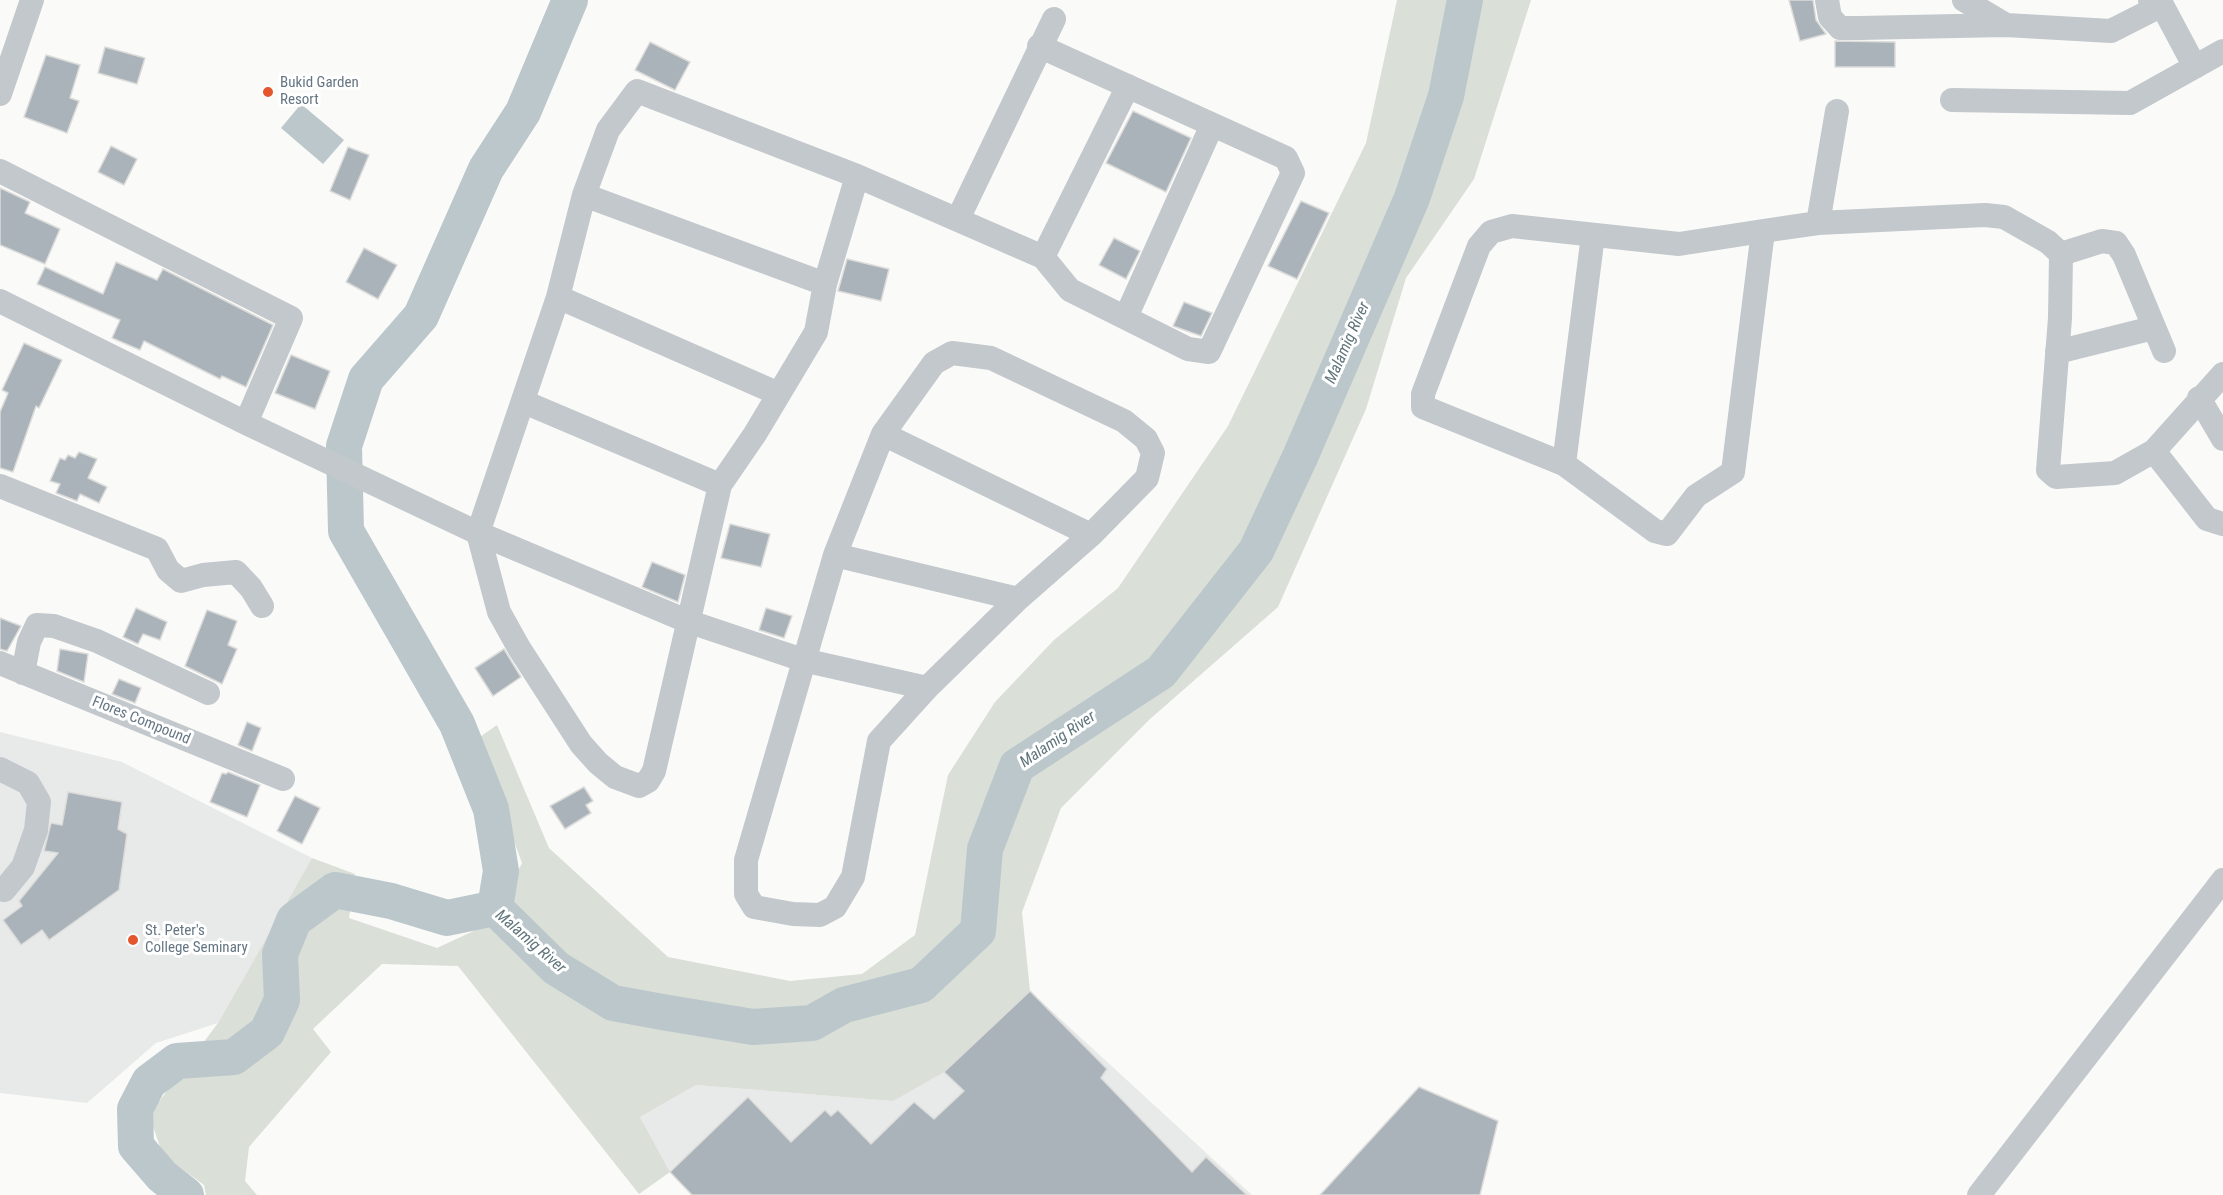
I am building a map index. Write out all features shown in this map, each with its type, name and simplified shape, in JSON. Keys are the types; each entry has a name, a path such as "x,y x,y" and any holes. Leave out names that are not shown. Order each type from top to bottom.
{"street":[{"path":"0,94 32,0"},
{"path":"1827,0 1830,17 1840,28 2006,25 2111,31 2156,2 2195,67"},
{"path":"1964,0 2006,25"},
{"path":"958,219 1039,46 1054,19"},
{"path":"857,176 825,284 816,332 720,485 654,771 648,781 639,786 615,777 598,764 581,744 500,612 478,533 558,297 584,195 608,130 637,92 857,176 1043,257 1070,290 1188,349 1209,352 1293,172 1286,158 1039,46"},
{"path":"1952,100 2130,103 2223,51"},
{"path":"1043,257 1128,86"},
{"path":"1818,223 1837,111"},
{"path":"1126,317 1212,125"},
{"path":"0,171 291,318 246,423"},
{"path":"584,195 825,284"},
{"path":"1763,231 1734,472 1696,496 1666,534 1654,531 1564,464 1436,415 1423,407 1424,394 1479,246 1491,232 1512,226 1678,244 1763,231 1818,223 1985,215 2004,217 2048,242 2061,254 2057,352 2048,470 2056,477 2115,473 2154,451 2199,398 2223,374"},
{"path":"1564,464 1593,235"},
{"path":"2061,254 2102,241 2116,243 2124,255 2164,351"},
{"path":"558,297 779,394"},
{"path":"0,301 324,461 478,533 687,621 803,660 927,688"},
{"path":"2057,352 2153,328"},
{"path":"952,353 991,358 1124,421 1146,439 1153,453 1147,478 1091,535 1018,599 927,688 879,741 853,877 835,907 820,915 793,914 754,907 746,894 746,860 835,555 884,434 934,363 952,353"},
{"path":"2199,398 2223,439"},
{"path":"524,402 720,485"},
{"path":"884,434 1091,535"},
{"path":"2154,451 2207,519 2223,524"},
{"path":"0,486 158,549 168,570 181,581 203,575 236,572 251,588 261,606"},
{"path":"835,555 1018,599"},
{"path":"23,673 29,642 37,625 54,626 98,641 208,693"},
{"name":"Flores Compound","path":"0,663 283,778"},
{"path":"0,769 28,783 39,802 36,830 23,867 4,890"},
{"path":"1979,1195 2223,880"}],"shaded area":[{"path":"1397,0 1531,0 1474,179 1406,278 1366,409 1278,607 1150,719 1061,808 1022,912 1030,991 944,1072 893,1101 696,1085 640,1117 670,1172 639,1194 458,966 382,964 313,1029 331,1052 249,1147 245,1181 257,1195 206,1195 204,1185 163,1155 149,1115 218,1023 312,858 355,874 349,918 437,948 493,922 522,863 477,739 497,725 549,848 668,957 790,981 862,974 915,935 948,775 995,702 1054,640 1118,588 1228,426 1366,143"},
{"path":"301,104 344,140 323,164 281,128"},
{"name":"St. Peter's College Seminary","path":"0,732 122,762 312,858 218,1023 156,1043 87,1103 0,1093"},
{"path":"1030,991 1252,1195 692,1195 670,1172 640,1117 696,1085 893,1101"}],"building":[{"path":"1789,0 1813,0 1816,20 1826,34 1800,41"},
{"path":"1835,41 1895,42 1895,67 1835,67"},
{"path":"650,42 690,62 675,90 635,70"},
{"path":"105,47 145,58 137,84 98,73"},
{"path":"46,55 80,65 70,98 79,101 67,133 24,117"},
{"path":"1133,111 1191,138 1166,192 1106,163"},
{"path":"111,146 137,159 124,185 98,172"},
{"path":"348,147 369,155 350,200 330,191"},
{"path":"0,188 30,202 25,213 60,229 45,264 0,245"},
{"path":"1301,201 1329,213 1297,279 1268,266"},
{"path":"1114,238 1140,251 1126,279 1099,265"},
{"path":"364,248 397,265 378,299 346,282"},
{"path":"847,259 889,269 881,301 838,291"},
{"path":"116,262 157,280 163,269 273,325 246,387 222,376 220,379 144,341 140,350 112,338 120,320 37,284 45,267 103,294"},
{"path":"1184,302 1212,313 1201,336 1173,326"},
{"path":"24,343 62,360 39,408 36,406 13,472 0,468 0,412 8,393 2,390"},
{"path":"291,355 330,371 315,409 275,393"},
{"path":"79,452 97,459 88,478 107,487 99,503 80,494 77,501 56,493 60,484 50,481 60,458 65,460 68,455 75,458"},
{"path":"730,524 770,534 761,567 721,558"},
{"path":"652,562 685,575 678,602 642,587"},
{"path":"136,608 167,622 160,640 143,634 138,644 123,637"},
{"path":"766,608 792,616 784,638 759,630"},
{"path":"207,610 237,621 228,645 237,649 222,684 185,666"},
{"path":"0,618 21,626 7,651 0,649"},
{"path":"60,649 88,654 84,682 57,671"},
{"path":"504,649 521,677 493,696 475,668"},
{"path":"119,679 141,688 135,703 112,694"},
{"path":"247,722 261,728 252,751 238,745"},
{"path":"228,772 260,785 247,817 210,802 222,773"},
{"path":"584,787 593,801 586,805 591,813 565,829 550,806"},
{"path":"68,792 122,802 118,829 127,834 119,890 49,940 42,930 21,945 3,920 22,906 19,901 58,853 44,851 51,823 62,825"},
{"path":"295,796 320,808 302,844 277,831"},
{"path":"1030,991 1107,1069 1101,1078 1192,1172 1206,1157 1247,1195 692,1195 670,1172 748,1097 791,1142 825,1110 831,1116 838,1110 871,1144 914,1102 934,1119 964,1091 944,1072"},
{"path":"1419,1087 1498,1121 1480,1195 1320,1195"}],"waterway":[{"path":"495,908 501,871 491,809 457,724 346,531 344,446 366,379 421,316 486,169 523,112 570,0"},
{"name":"Malamig River","path":"495,908 556,968 613,1003 668,1013 753,1027 812,1023 844,1005 921,985 978,931 985,849 1017,766 1161,672 1256,551 1300,457 1412,198 1446,96 1465,0"},
{"name":"Malamig River","path":"186,1195 162,1176 136,1146 135,1109 149,1082 177,1061 234,1057 267,1032 282,1000 280,954 294,920 335,890 391,901 447,918 495,908"}],"place":[{"name":"Bukid Garden Resort","path":"268,92"},
{"name":"St. Peter's College Seminary","path":"133,940"}]}
